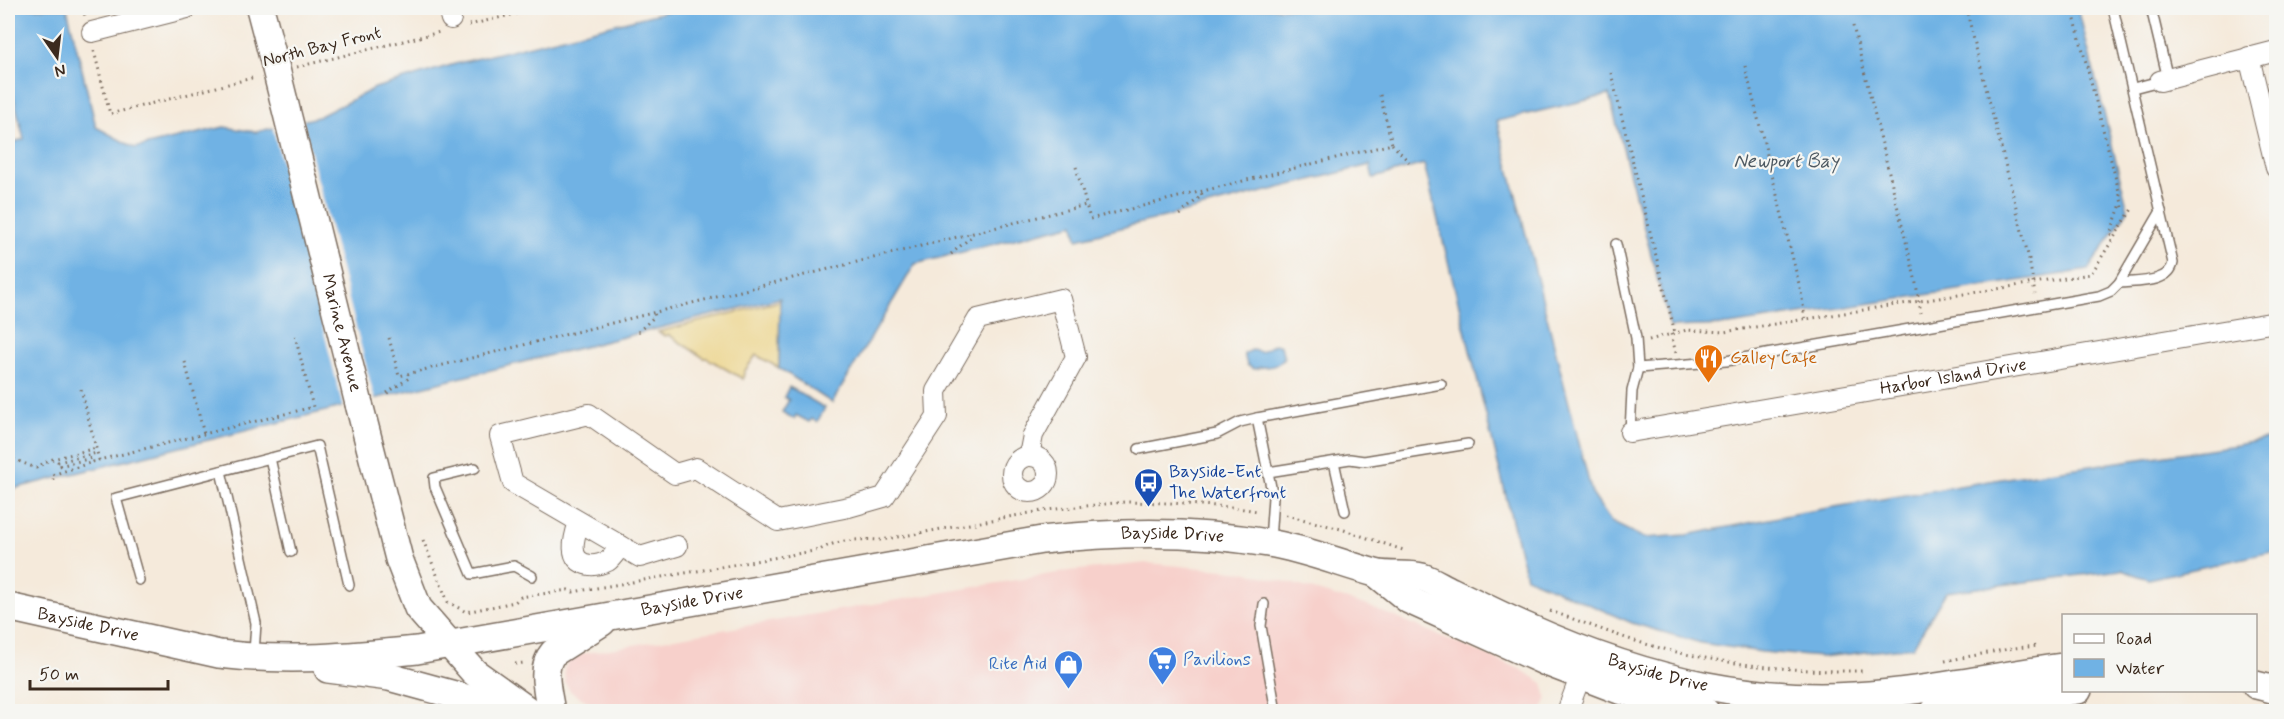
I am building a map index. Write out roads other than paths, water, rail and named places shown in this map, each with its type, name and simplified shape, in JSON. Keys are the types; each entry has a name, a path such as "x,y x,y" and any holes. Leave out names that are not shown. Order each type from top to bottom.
{"main road":[{"name":"Marine Avenue","path":"260,8 394,541 409,588 418,608 474,672 525,708"},
{"name":"Bayside Drive","path":"8,607 219,654 298,660 417,650 449,645 1042,540 1095,534 1151,532 1269,543 1333,560 1377,574 1409,600 1585,665 1645,672 1708,686 1792,696 1853,697 1910,691 2062,667"},
{"path":"551,711 546,677 548,659 554,652 613,615"},
{"path":"298,660 336,671 388,677 473,700 525,708"},
{"name":"Bayside Drive","path":"1585,665 1619,690 1706,711"},
{"path":"2257,685 2277,690"},
{"path":"1934,711 2064,692"}],"street":[{"path":"90,33 164,10 187,8"},
{"path":"2164,80 2277,51"},
{"path":"2249,57 2277,168"},
{"path":"677,546 640,557 513,483 500,436 589,414 675,474 696,468 778,521 849,507 884,497 937,416 936,391 978,319 1061,299 1076,357 1033,435 1029,456"},
{"name":"Harbor Island Drive","path":"1630,432 2277,322"},
{"path":"579,522 573,538 573,554 580,562 592,566 608,561 621,546"},
{"path":"1567,711 1585,665"}],"lane":[{"path":"2114,8 2173,258 2172,268 2167,275 2119,283"},
{"path":"2133,88 2164,80 2151,8"},
{"path":"1638,368 1726,361 2099,296 2111,291 2119,283 2161,211"},
{"path":"1616,243 1636,344 1638,368 1632,391 1630,432"},
{"path":"1138,449 1217,434 1240,422 1257,418 1442,384"},
{"path":"1257,418 1273,497 1269,543"},
{"path":"1268,472 1350,459 1364,461 1468,444"},
{"path":"139,580 116,498 317,446 350,585"},
{"path":"270,458 291,552"},
{"path":"1334,462 1345,511"},
{"path":"475,468 434,478 435,487 472,574 514,566 532,576"},
{"path":"221,471 256,623 253,658"},
{"path":"1264,604 1262,632 1276,711"}],"water":[{"name":"Newport Bay","path":"8,8 67,8 96,127 135,148 224,127 256,132 318,117 375,88 455,64 680,8 2078,8 2128,210 2088,270 1729,325 1670,327 1609,95 1497,121 1592,494 1611,522 1644,538 1687,535 1799,513 2013,477 2237,445 2276,437 2276,551 2148,579 2121,570 1946,592 1913,647 1821,657 1762,652 1701,643 1632,623 1526,577 1424,164 1373,178 1370,165 1077,239 1074,224 915,264 832,403 779,368 780,298 8,490 8,144 24,139 8,75"},
{"path":"1275,344 1281,346 1284,358 1280,362 1273,366 1254,369 1247,365 1244,354 1252,350 1261,352"},
{"path":"789,387 825,408 817,422 812,419 809,422 796,415 794,419 782,412 789,400 784,397"}],"place":[{"name":"Galley Cafe","path":"1709,384"},
{"name":"Bayside-Ent The Waterfront","path":"1148,508"},
{"name":"Pavilions","path":"1162,686"},
{"name":"Rite Aid","path":"1068,690"}]}
